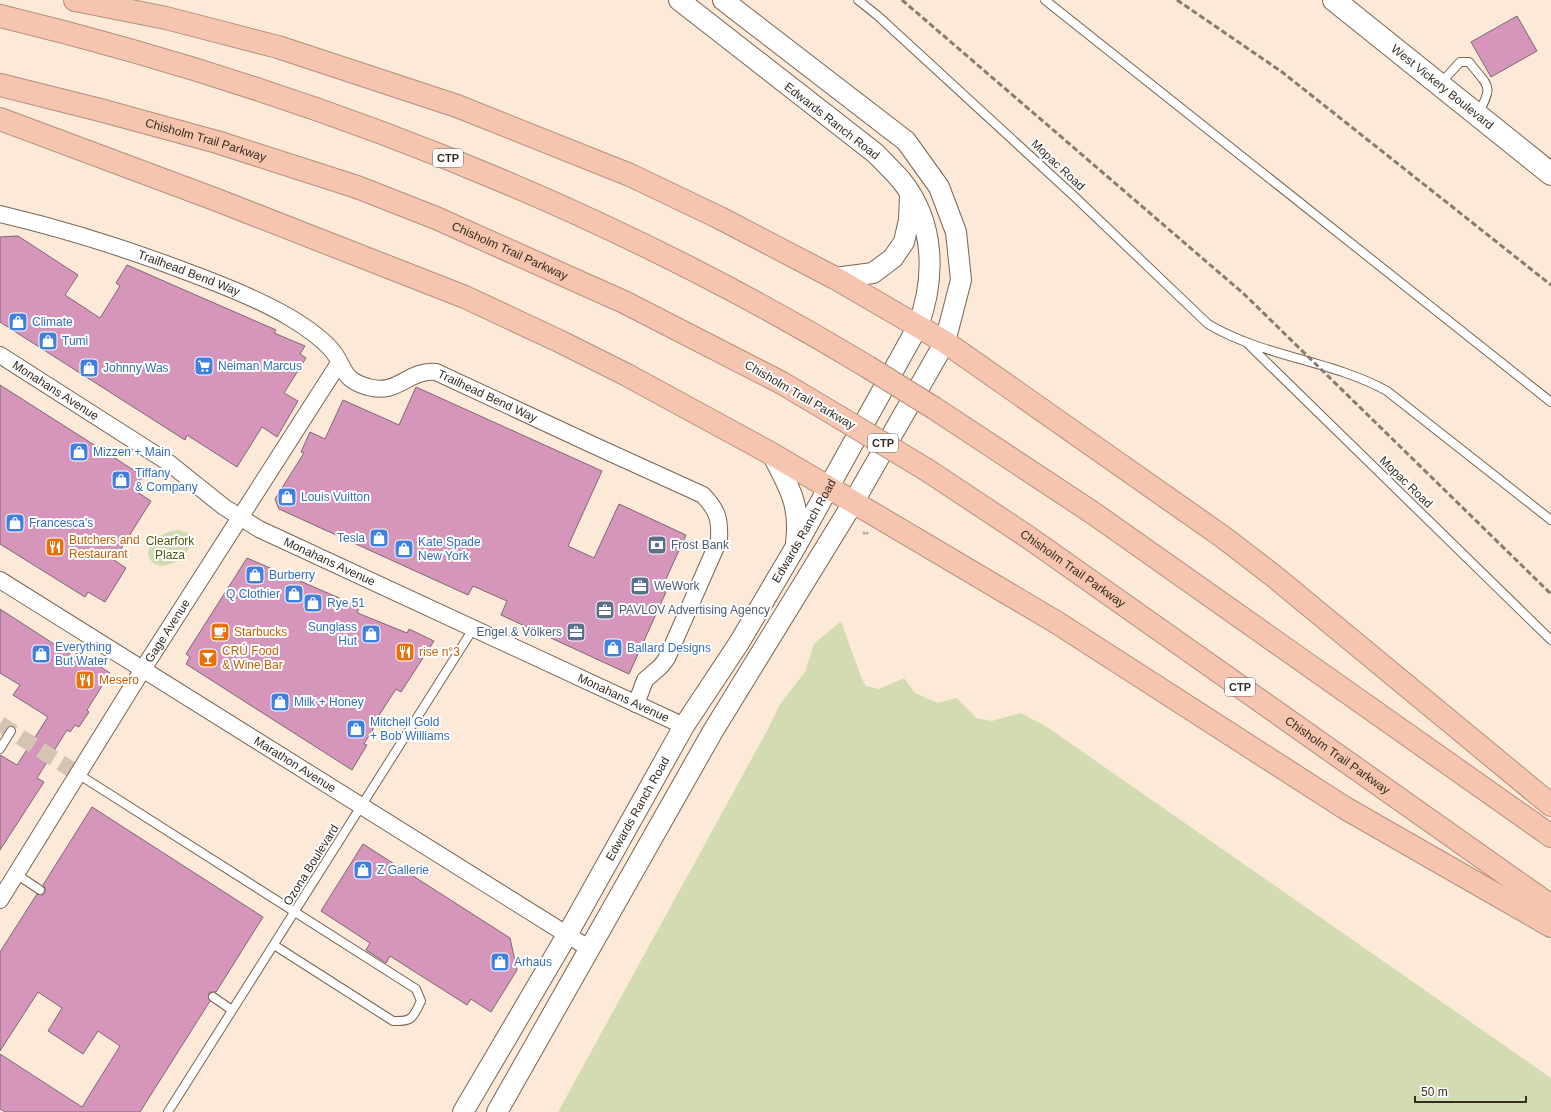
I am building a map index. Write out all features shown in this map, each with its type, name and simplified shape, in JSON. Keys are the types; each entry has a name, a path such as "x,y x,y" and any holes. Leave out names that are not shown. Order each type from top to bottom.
{"highway":[{"path":"75,0 166,18 278,47 457,106 630,174 720,218 835,278 945,342 1229,541 1275,577 1551,805"},
{"name":"CTP","path":"0,16 106,43 256,89 412,144 494,177 644,245 767,308 868,367 934,408 1093,513 1551,836"},
{"name":"Chisholm Trail Parkway","path":"0,85 100,110 217,142 357,187 422,212 558,271 624,302 782,383 927,470 1028,537 1551,906"},
{"path":"0,119 218,200 465,297 627,374 772,454 1056,622 1345,808 1551,926"}],"main road":[{"name":"West Vickery Boulevard","path":"1334,0 1551,174"}],"street":[{"name":"Edwards Ranch Road","path":"463,1112 567,935 684,726 740,643 795,548 918,326 926,304 930,276 930,248 922,216 902,181 876,153 679,0"},
{"name":"Edwards Ranch Road","path":"497,1112 590,949 669,806 713,731 853,503 945,342 961,280 956,232 939,187 906,141 723,0"},
{"path":"835,278 873,272 893,258 904,242 909,220 910,195"},
{"name":"Trailhead Bend Way","path":"0,214 50,226 149,256 259,300 319,337 331,349 345,374 363,386 378,389 395,386 419,372 436,372 703,495 713,505 720,521 719,540 667,658 661,666 645,680 636,704"},
{"name":"Monahans Avenue","path":"0,354 169,463 224,507 259,529 684,726"},
{"name":"Gage Avenue","path":"0,900 143,669 339,363"},
{"path":"772,454 796,505 798,518 795,548"},
{"name":"Marathon Avenue","path":"0,580 590,949"},
{"path":"713,731 709,724 711,717 727,685 740,643"},
{"path":"669,806 691,751 692,740 684,726"}],"lane":[{"name":"Mopac Road","path":"858,0 884,21 1076,198 1208,324 1219,331 1245,341 1273,351 1315,362 1373,383 1387,391 1551,520"},
{"path":"1045,0 1551,402"},
{"path":"1440,84 1460,62 1469,62 1488,87 1488,96 1478,115"},
{"name":"Mopac Road","path":"1245,341 1551,640"},
{"name":"Ozona Boulevard","path":"168,1112 473,629"},
{"path":"0,749 11,731"},
{"path":"78,774 296,911 416,989 421,1001 414,1016 406,1022 393,1021 274,945"},
{"path":"16,874 40,890"},
{"path":"212,997 232,1010"}],"path":[{"path":"863,532 866,535 868,531"}],"green space":[{"name":"Clearfork Plaza","path":"179,530 188,533 192,540 185,554 171,564 163,566 157,565 151,561 148,554 149,549 155,540 164,534"},
{"path":"841,621 861,677 866,686 879,689 904,678 915,693 938,703 957,698 976,718 992,721 1021,713 1047,727 1551,1078 1551,1112 558,1112 768,729 780,704 805,672 814,644"}],"building":[{"path":"1517,16 1537,51 1491,77 1471,42"},
{"path":"18,236 78,275 65,295 100,318 120,286 116,283 127,265 276,330 274,333 305,346 300,354 306,358 284,393 298,401 277,437 262,427 237,467 187,435 185,440 0,322 0,237"},
{"path":"0,385 143,476 134,490 151,501 114,560 126,568 105,602 88,592 85,597 0,544"},
{"path":"416,387 602,471 568,546 594,558 619,504 686,535 661,590 666,592 629,674 501,615 507,601 473,586 468,595 279,509 275,499 304,453 301,452 310,432 325,439 343,400 399,425"},
{"path":"247,558 360,607 357,612 360,614 407,633 409,629 434,641 401,692 396,689 374,723 376,724 364,744 367,745 352,770 186,664 190,657 186,654"},
{"path":"0,609 74,657 77,652 110,673 87,710 89,712 79,727 75,725 70,732 67,730 37,778 44,782 0,850 0,755 17,765 48,717 13,695 20,685 0,673"},
{"path":"92,807 263,917 216,992 211,992 208,994 210,1001 140,1112 5,1112 0,1109 0,1054 82,1107 120,1046 98,1031 83,1054 48,1031 62,1008 38,992 0,1051 0,952 37,894 42,895 45,893 45,888 43,885"},
{"path":"363,844 510,938 517,970 491,1012 471,999 467,1005 390,956 386,963 366,950 370,943 321,911"}],"tunnel":[{"path":"0,724 78,774"}],"railway":[{"path":"902,0 1244,294 1551,594"},
{"path":"1177,0 1282,72 1551,285"}],"place":[{"name":"Climate","path":"18,322"},
{"name":"Tumi","path":"48,341"},
{"name":"Neiman Marcus","path":"204,366"},
{"name":"Johnny Was","path":"89,368"},
{"name":"Mizzen + Main","path":"79,452"},
{"name":"Tiffany & Company","path":"121,480"},
{"name":"Louis Vuitton","path":"287,497"},
{"name":"Francesca's","path":"15,523"},
{"name":"Tesla","path":"379,538"},
{"name":"Frost Bank","path":"657,545"},
{"name":"Butchers and Restaurant","path":"55,547"},
{"name":"Kate Spade New York","path":"404,549"},
{"name":"Burberry","path":"255,575"},
{"name":"WeWork","path":"640,586"},
{"name":"Q Clothier","path":"294,594"},
{"name":"Rye 51","path":"313,603"},
{"name":"PAVLOV Advertising Agency","path":"605,610"},
{"name":"Starbucks","path":"220,632"},
{"name":"Engel & Völkers","path":"576,632"},
{"name":"Sunglass Hut","path":"371,634"},
{"name":"Ballard Designs","path":"613,648"},
{"name":"rise n°3","path":"405,652"},
{"name":"Everything But Water","path":"41,654"},
{"name":"CRÚ Food & Wine Bar","path":"208,658"},
{"name":"Mesero","path":"85,680"},
{"name":"Milk + Honey","path":"280,702"},
{"name":"Mitchell Gold + Bob Williams","path":"356,729"},
{"name":"Z Gallerie","path":"363,870"},
{"name":"Arhaus","path":"500,962"}]}
